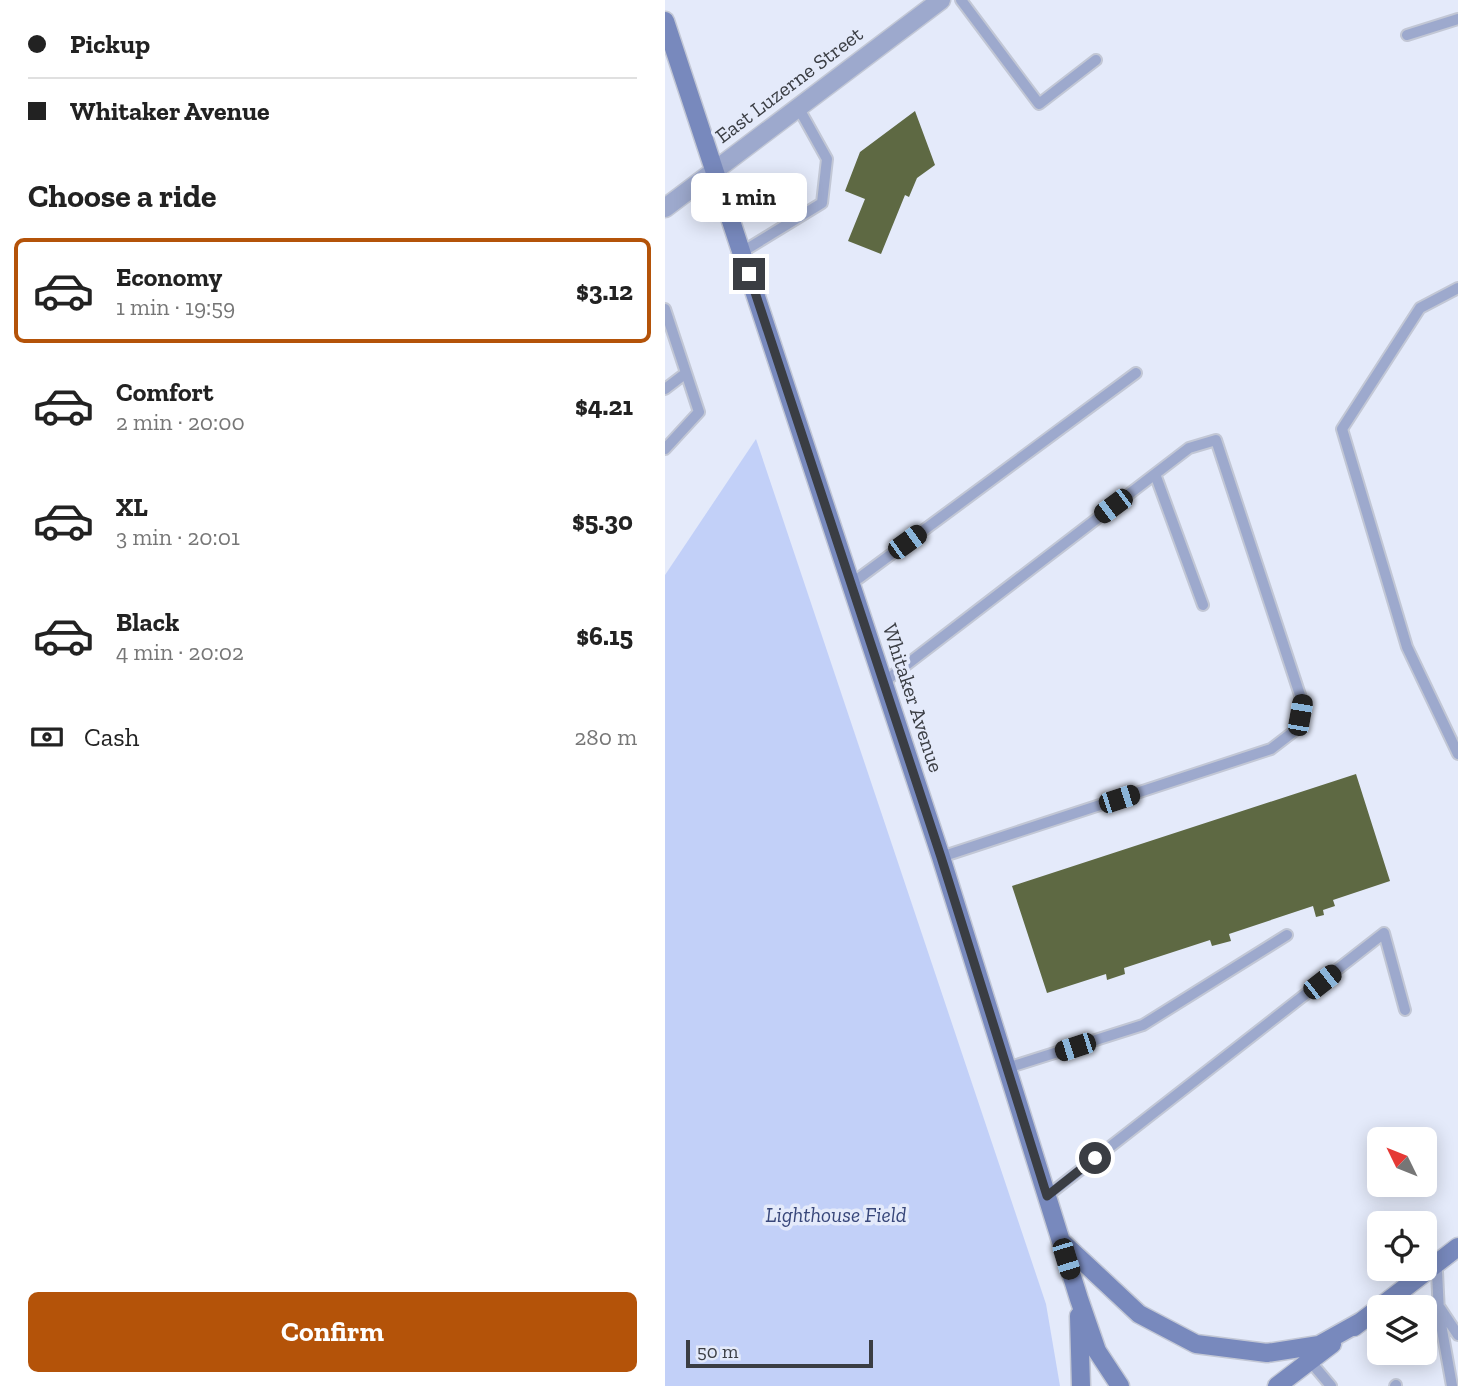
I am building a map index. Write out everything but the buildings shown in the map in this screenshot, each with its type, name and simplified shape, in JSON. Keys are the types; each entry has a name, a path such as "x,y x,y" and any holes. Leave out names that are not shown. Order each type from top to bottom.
{"main road":[{"name":"Whitaker Avenue","path":"665,21 941,857 1079,1299 1097,1351 1120,1386"},
{"path":"1060,1240 1139,1314 1196,1344 1266,1353 1319,1345 1362,1321"},
{"path":"1437,1264 1458,1247"},
{"path":"1396,1295 1415,1281"},
{"path":"1079,1299 1081,1386"},
{"path":"1277,1386 1367,1317"}],"street":[{"name":"East Luzerne Street","path":"665,208 941,0"}],"lane":[{"path":"961,0 1039,104 1096,60"},
{"path":"1407,35 1458,19"},
{"path":"742,252 822,203 827,159 798,107"},
{"path":"1458,288 1420,308 1342,429 1407,647 1458,754"},
{"path":"665,309 699,412 665,449"},
{"path":"665,389 686,373"},
{"path":"851,584 1136,373"},
{"path":"884,682 1189,448 1216,440 1302,701 1297,729 1272,749 941,857"},
{"path":"1155,474 1203,605"},
{"path":"1047,1196 1384,933 1405,1010"},
{"path":"1007,1069 1143,1025 1287,936"},
{"path":"1437,1272 1452,1386"},
{"path":"1440,1307 1458,1335"},
{"path":"1310,1361 1331,1386"}],"green space":[{"name":"Lighthouse Field","path":"756,439 1046,1304 1060,1386 665,1386 665,575"}],"route":[{"path":"749,274 941,857 1047,1196 1095,1158"}]}
